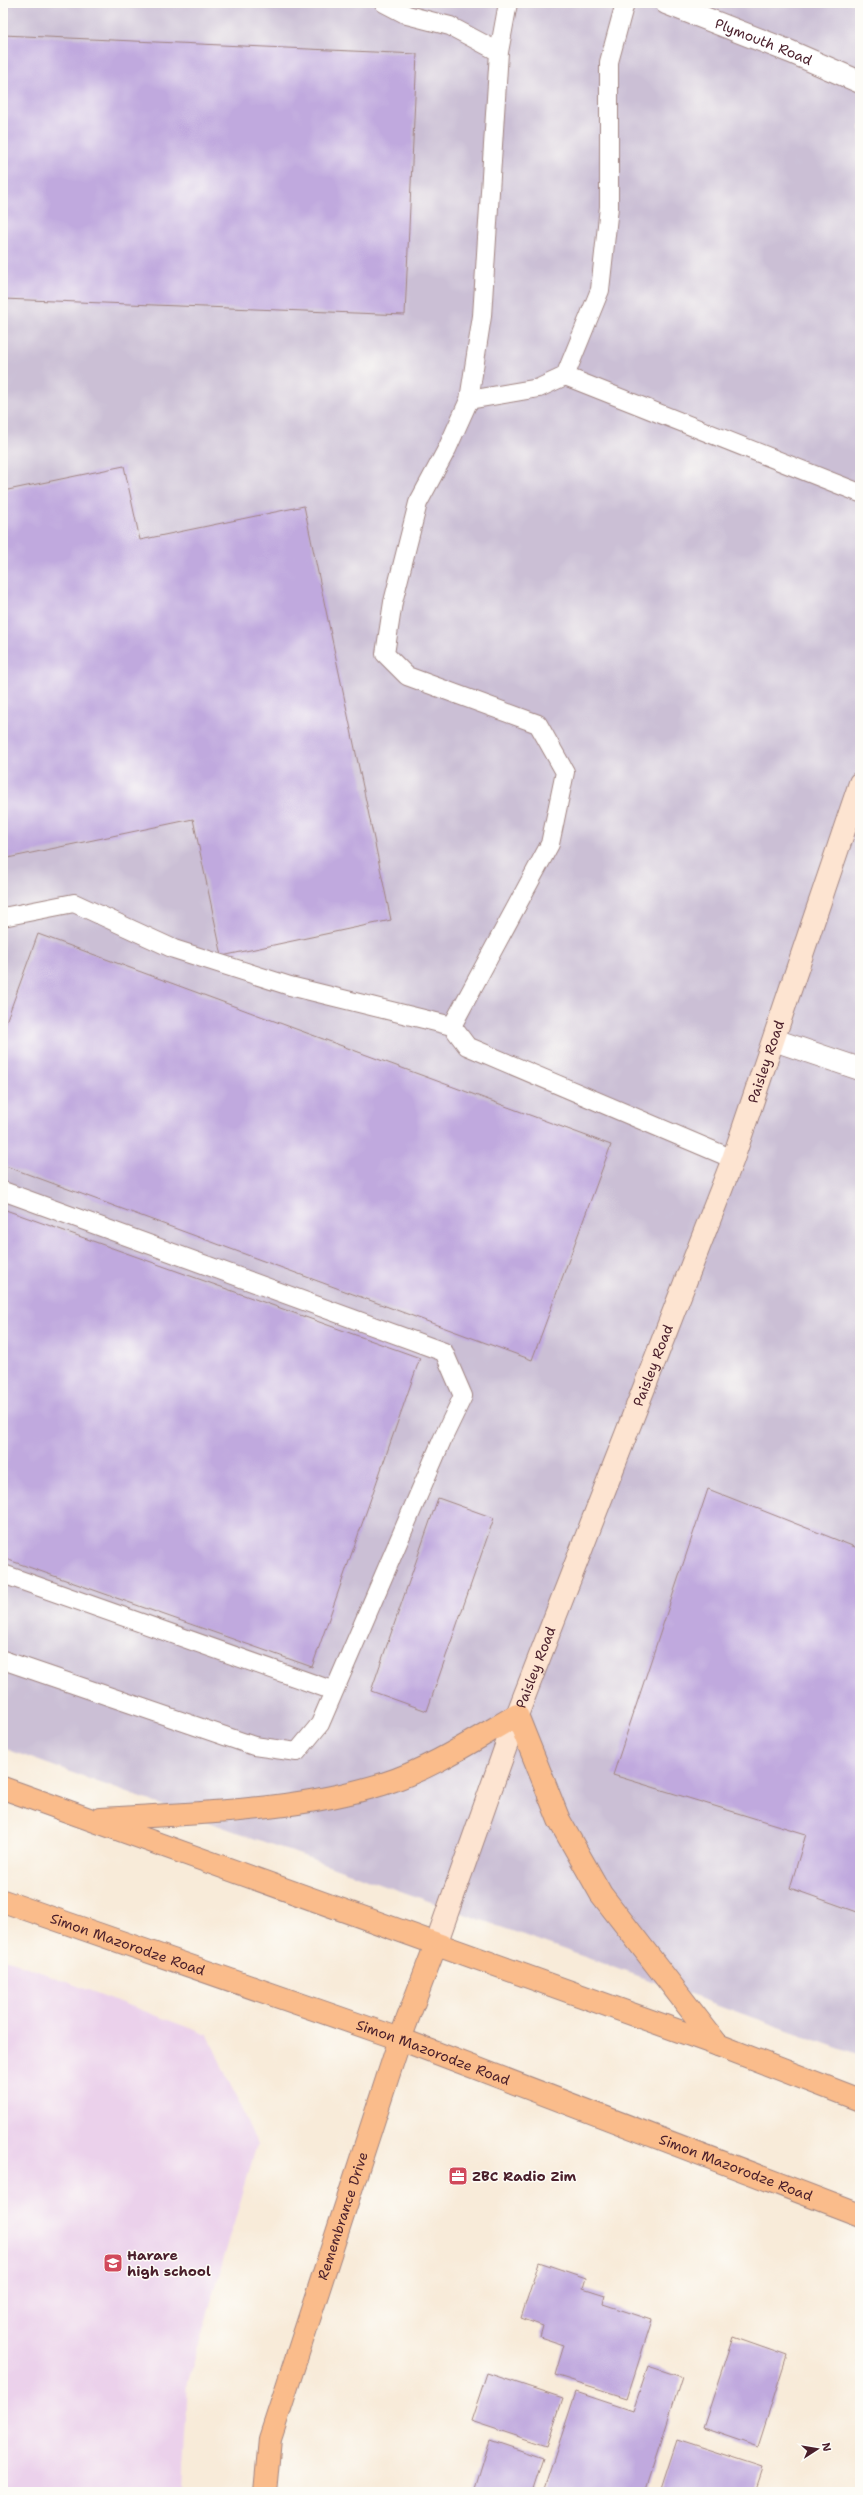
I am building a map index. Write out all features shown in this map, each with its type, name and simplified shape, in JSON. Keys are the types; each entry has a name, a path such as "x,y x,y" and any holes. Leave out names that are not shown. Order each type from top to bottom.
{"main road":[{"name":"Paisley Road","path":"436,1944 517,1715 733,1159 860,783"},
{"path":"92,1820 239,1810 331,1798 384,1784 420,1769 517,1715 559,1820 601,1894 718,2045"},
{"path":"3,1788 718,2045 860,2100"},
{"name":"Simon Mazorodze Road","path":"3,1901 400,2039 860,2215"},
{"name":"Remembrance Drive","path":"265,2492 270,2439 400,2039 436,1944"}],"street":[{"name":"Plymouth Road","path":"666,3 791,52 860,82"},
{"path":"774,1040 860,1069"}],"lane":[{"path":"384,3 407,15 450,26 499,52"},
{"path":"452,1026 550,844 565,772 538,724 406,676 385,654 393,602 418,503 447,449 469,400 482,316 499,52 508,3"},
{"path":"469,400 539,388 565,376 600,290 609,207 609,62 625,3"},
{"path":"565,376 860,494"},
{"path":"3,917 74,903 174,949 290,986 452,1026 467,1046 733,1159"},
{"path":"3,1191 444,1352 463,1396 442,1440 320,1724 297,1752 254,1746 3,1660"},
{"path":"3,1574 334,1691"}],"shaded area":[{"path":"3,3 860,3 860,2056 3,1748"},
{"name":"Harare high school","path":"3,1958 208,2035 257,2144 188,2382 182,2492 3,2492"}],"building":[{"path":"3,35 417,54 405,315 3,299"},
{"path":"124,466 140,540 304,506 391,920 222,956 193,819 3,859 3,491"},
{"path":"38,934 611,1145 532,1360 3,1165 3,1021 6,1022"},
{"path":"3,1209 420,1358 312,1667 3,1558"},
{"path":"708,1489 860,1549 860,1913 790,1888 806,1834 613,1775"},
{"path":"438,1498 494,1518 427,1711 371,1691"},
{"path":"539,2262 586,2278 583,2288 605,2295 603,2304 652,2320 627,2398 555,2375 564,2345 540,2337 543,2326 521,2318"},
{"path":"733,2337 787,2356 758,2447 703,2428"},
{"path":"648,2366 682,2377 645,2492 543,2492 576,2392 633,2411"},
{"path":"487,2373 563,2398 547,2446 471,2421"},
{"path":"490,2440 543,2458 532,2492 474,2492"},
{"path":"677,2440 763,2468 755,2492 669,2492 661,2489"}],"place":[{"name":"ZBC Radio Zim","path":"458,2176"},
{"name":"Harare high school","path":"113,2263"}]}
